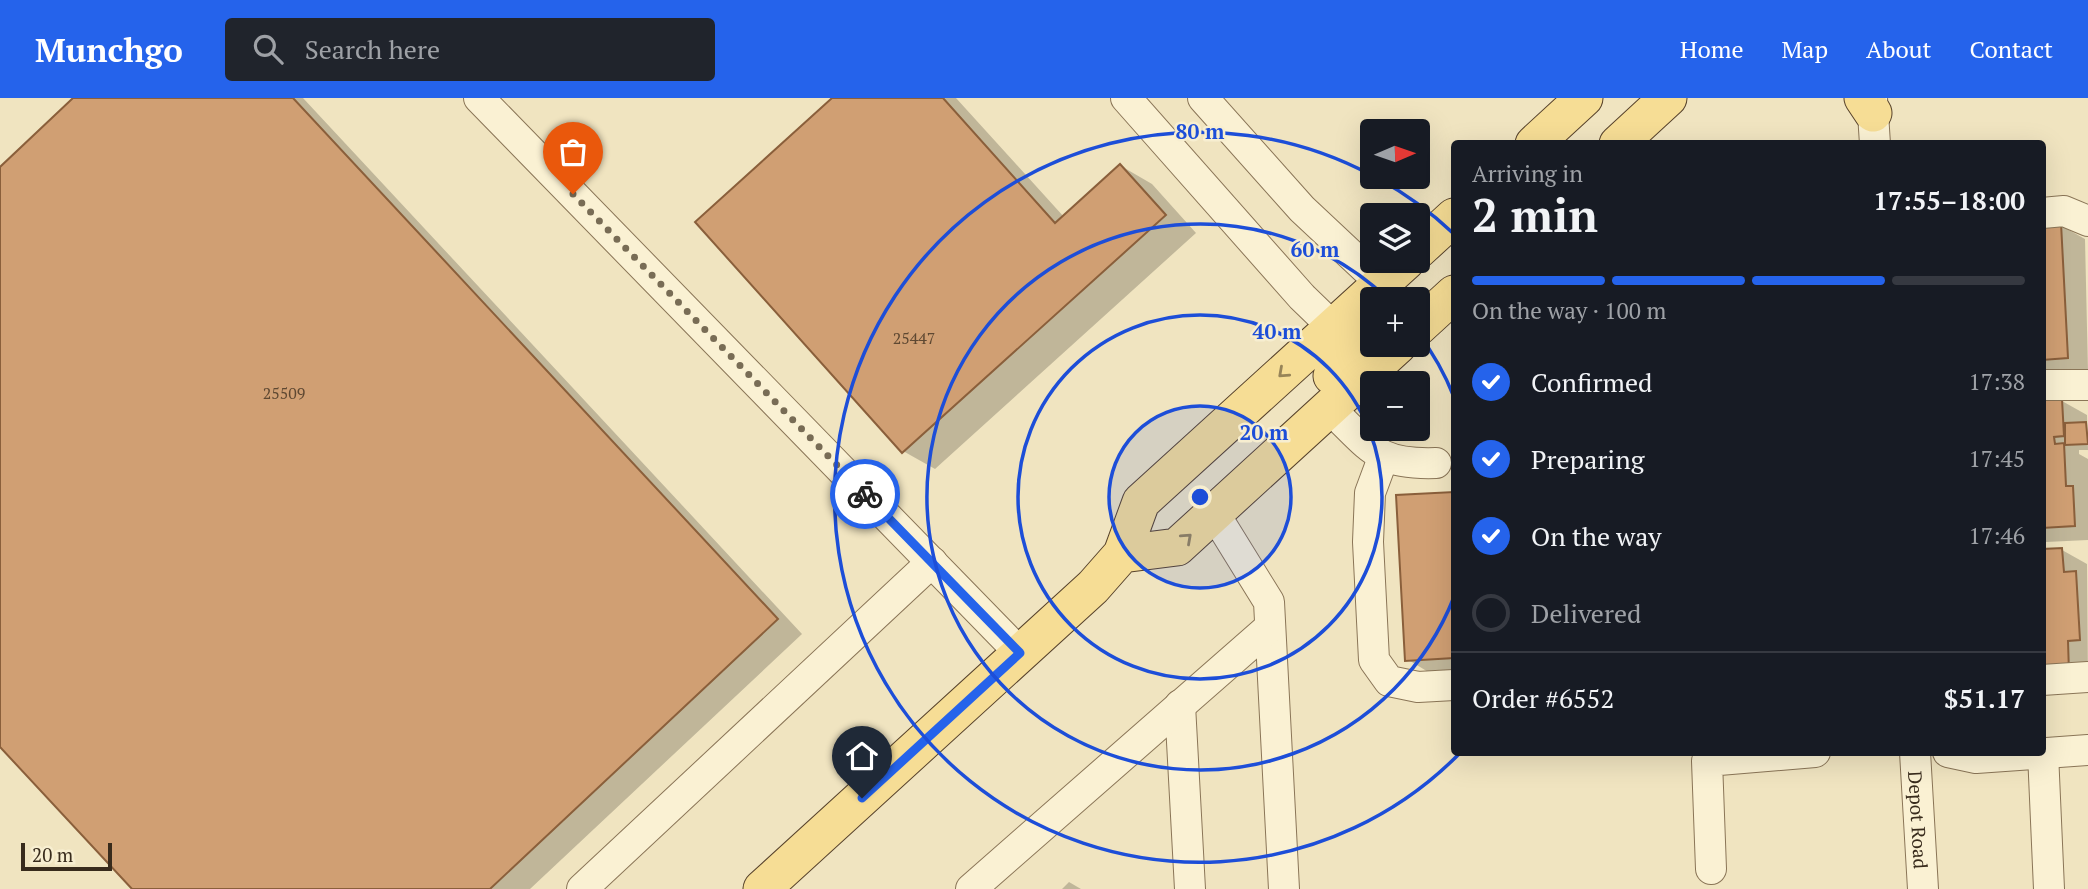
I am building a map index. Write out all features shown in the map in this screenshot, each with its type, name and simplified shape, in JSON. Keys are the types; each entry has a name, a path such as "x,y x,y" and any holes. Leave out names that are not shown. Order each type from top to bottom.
{"main road":[{"path":"1538,140 1584,98"},
{"path":"1622,140 1668,98"},
{"path":"1430,239 1451,219"},
{"path":"762,889 1093,587 1122,554 1141,502 1333,327 1392,281"},
{"path":"1430,316 1451,297"},
{"path":"1287,447 1310,399 1360,346"},
{"path":"1122,554 1177,547 1385,357"}],"street":[{"path":"480,98 1020,653"},
{"path":"1126,98 1302,297 1333,327"},
{"path":"1203,98 1302,209 1392,281"},
{"path":"2046,213 2064,211 2088,221"},
{"path":"2046,385 2088,385"},
{"path":"1329,408 1383,458 1406,464 1436,463"},
{"path":"1383,458 1370,493 1368,542 1374,660 1389,681 1418,687 1451,685"},
{"path":"1214,513 1265,593 1270,627 1284,889"},
{"path":"582,889 932,562"},
{"path":"971,889 1270,627"},
{"path":"2046,680 2088,677"},
{"path":"1180,705 1191,889"},
{"path":"2046,752 2088,750"},
{"path":"1711,869 1707,757 1729,756"},
{"name":"Depot Road","path":"1915,756 1923,889"},
{"path":"1967,756 1998,756"},
{"path":"2043,756 2049,889"}],"building":[{"path":"73,98 293,98 778,619 490,889 132,889 0,747 0,167"},
{"path":"832,98 943,98 1055,223 1120,164 1166,215 902,453 695,222"},
{"path":"2061,223 2068,358 2046,360 2046,224"},
{"path":"2062,399 2064,436 2054,437 2055,444 2064,443 2066,486 2073,486 2075,526 2046,528 2046,400"},
{"path":"2086,422 2088,444 2065,445 2065,423"},
{"path":"1451,492 1451,658 1405,661 1396,495"},
{"path":"2062,548 2064,572 2076,571 2080,640 2068,641 2069,673 2046,675 2046,549"}],"way so far":[{"path":"573,194 865,494"}],"route":[{"path":"862,798 1020,653 865,494"}]}
